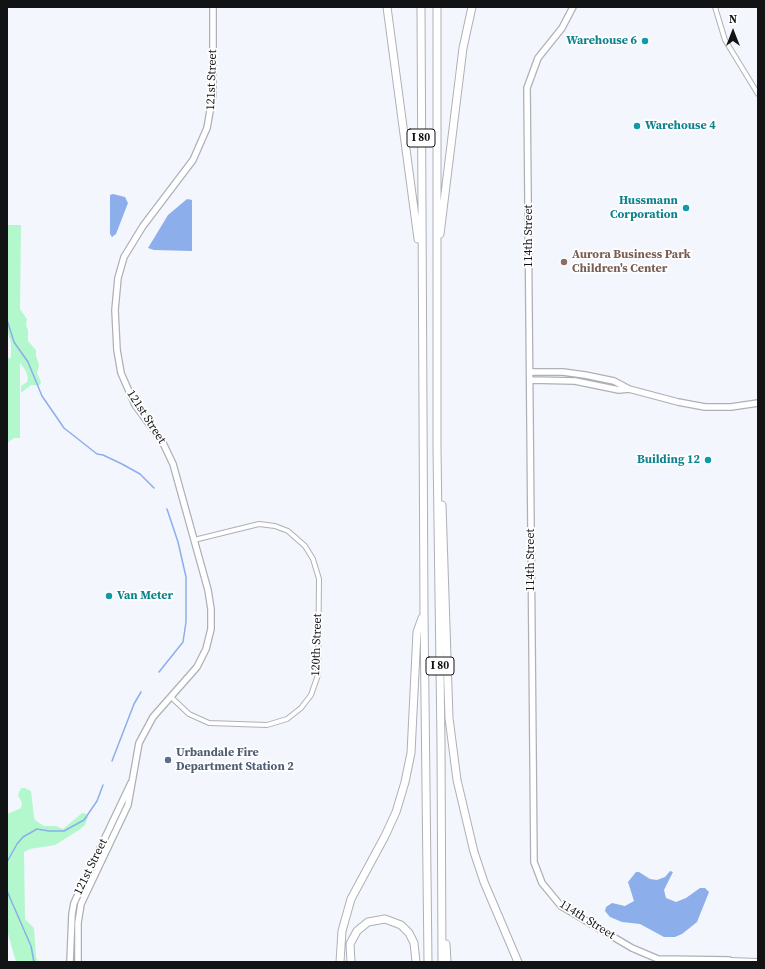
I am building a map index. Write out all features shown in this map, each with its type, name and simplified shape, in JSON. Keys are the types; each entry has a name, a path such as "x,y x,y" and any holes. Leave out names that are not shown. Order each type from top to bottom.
{"highway":[{"path":"387,7 422,268"},
{"name":"I 80","path":"421,7 424,612 428,962"},
{"name":"I 80","path":"437,7 436,266 442,962"},
{"path":"436,266 463,48 472,7"},
{"path":"437,448 443,516 449,718 456,773 466,823 476,859 498,919 518,962"},
{"path":"340,962 342,931 351,900 396,812 405,782 411,753 417,632 424,612"},
{"path":"441,884 447,962"},
{"path":"351,962 350,944 357,931 368,922 385,919 401,925 409,933 414,943 416,962"}],"street":[{"name":"121st Street","path":"78,962 78,923 81,904 128,805 136,753 143,734 153,717 192,674 200,661 211,629 210,599 171,458 156,433 135,405 121,373 117,350 115,298 118,278 124,257 143,226 193,160 208,128 213,94 213,7"},
{"name":"114th Street","path":"573,7 562,28 538,58 527,88 532,843 534,862 538,876 545,889 561,906 648,956 672,960 758,961"},
{"path":"715,7 725,40 758,94"},
{"path":"530,372 562,372 585,375 614,381 629,389 705,407 731,407 758,403"},
{"path":"530,380 575,381 619,390 629,389"},
{"name":"120th Street","path":"170,698 189,714 209,723 260,725 274,723 291,716 306,702 314,689 318,675 318,579 313,559 306,546 295,535 275,526 251,524 194,540"},
{"name":"121st Street","path":"70,962 71,924 74,903 133,777"}],"green space":[{"path":"7,225 21,225 20,309 27,319 26,326 28,330 28,341 36,350 39,365 37,373 41,382 40,385 31,385 21,393 21,386 27,382 28,378 26,371 20,363 20,438 14,438 7,443 7,358 11,358 11,343 7,330"},
{"path":"21,788 31,791 35,820 44,826 56,826 63,829 82,813 85,813 88,817 85,825 55,845 30,849 24,852 25,919 34,928 36,957 38,962 16,962 7,930 7,814 21,808 22,803 18,795"}],"water":[{"path":"113,194 125,197 128,203 116,234 112,237 110,234 110,195"},
{"path":"187,199 192,200 192,251 154,250 148,248 168,215"},
{"path":"670,871 673,872 664,890 666,898 676,902 686,898 700,888 705,888 709,892 697,922 682,934 675,937 664,937 640,924 622,922 610,917 605,911 606,907 612,903 625,906 634,901 628,882 636,872 639,872 650,879 657,880 665,877"}],"waterway":[{"path":"7,320 14,342 28,362 42,396 64,428 97,454 103,455 140,474 154,488"},
{"path":"159,672 183,642 186,622 186,577 178,542 167,509"},
{"path":"112,761 134,704 141,692"},
{"path":"7,862 17,844 23,837 37,829 64,831 84,820 97,801 103,785"},
{"path":"7,891 31,946 34,962"}],"place":[{"name":"Warehouse 6","path":"645,41"},
{"name":"Warehouse 4","path":"637,126"},
{"name":"Hussmann Corporation","path":"686,208"},
{"name":"Aurora Business Park Children's Center","path":"564,262"},
{"name":"Building 12","path":"708,460"},
{"name":"Van Meter","path":"109,596"},
{"name":"Urbandale Fire Department Station 2","path":"168,760"}]}
